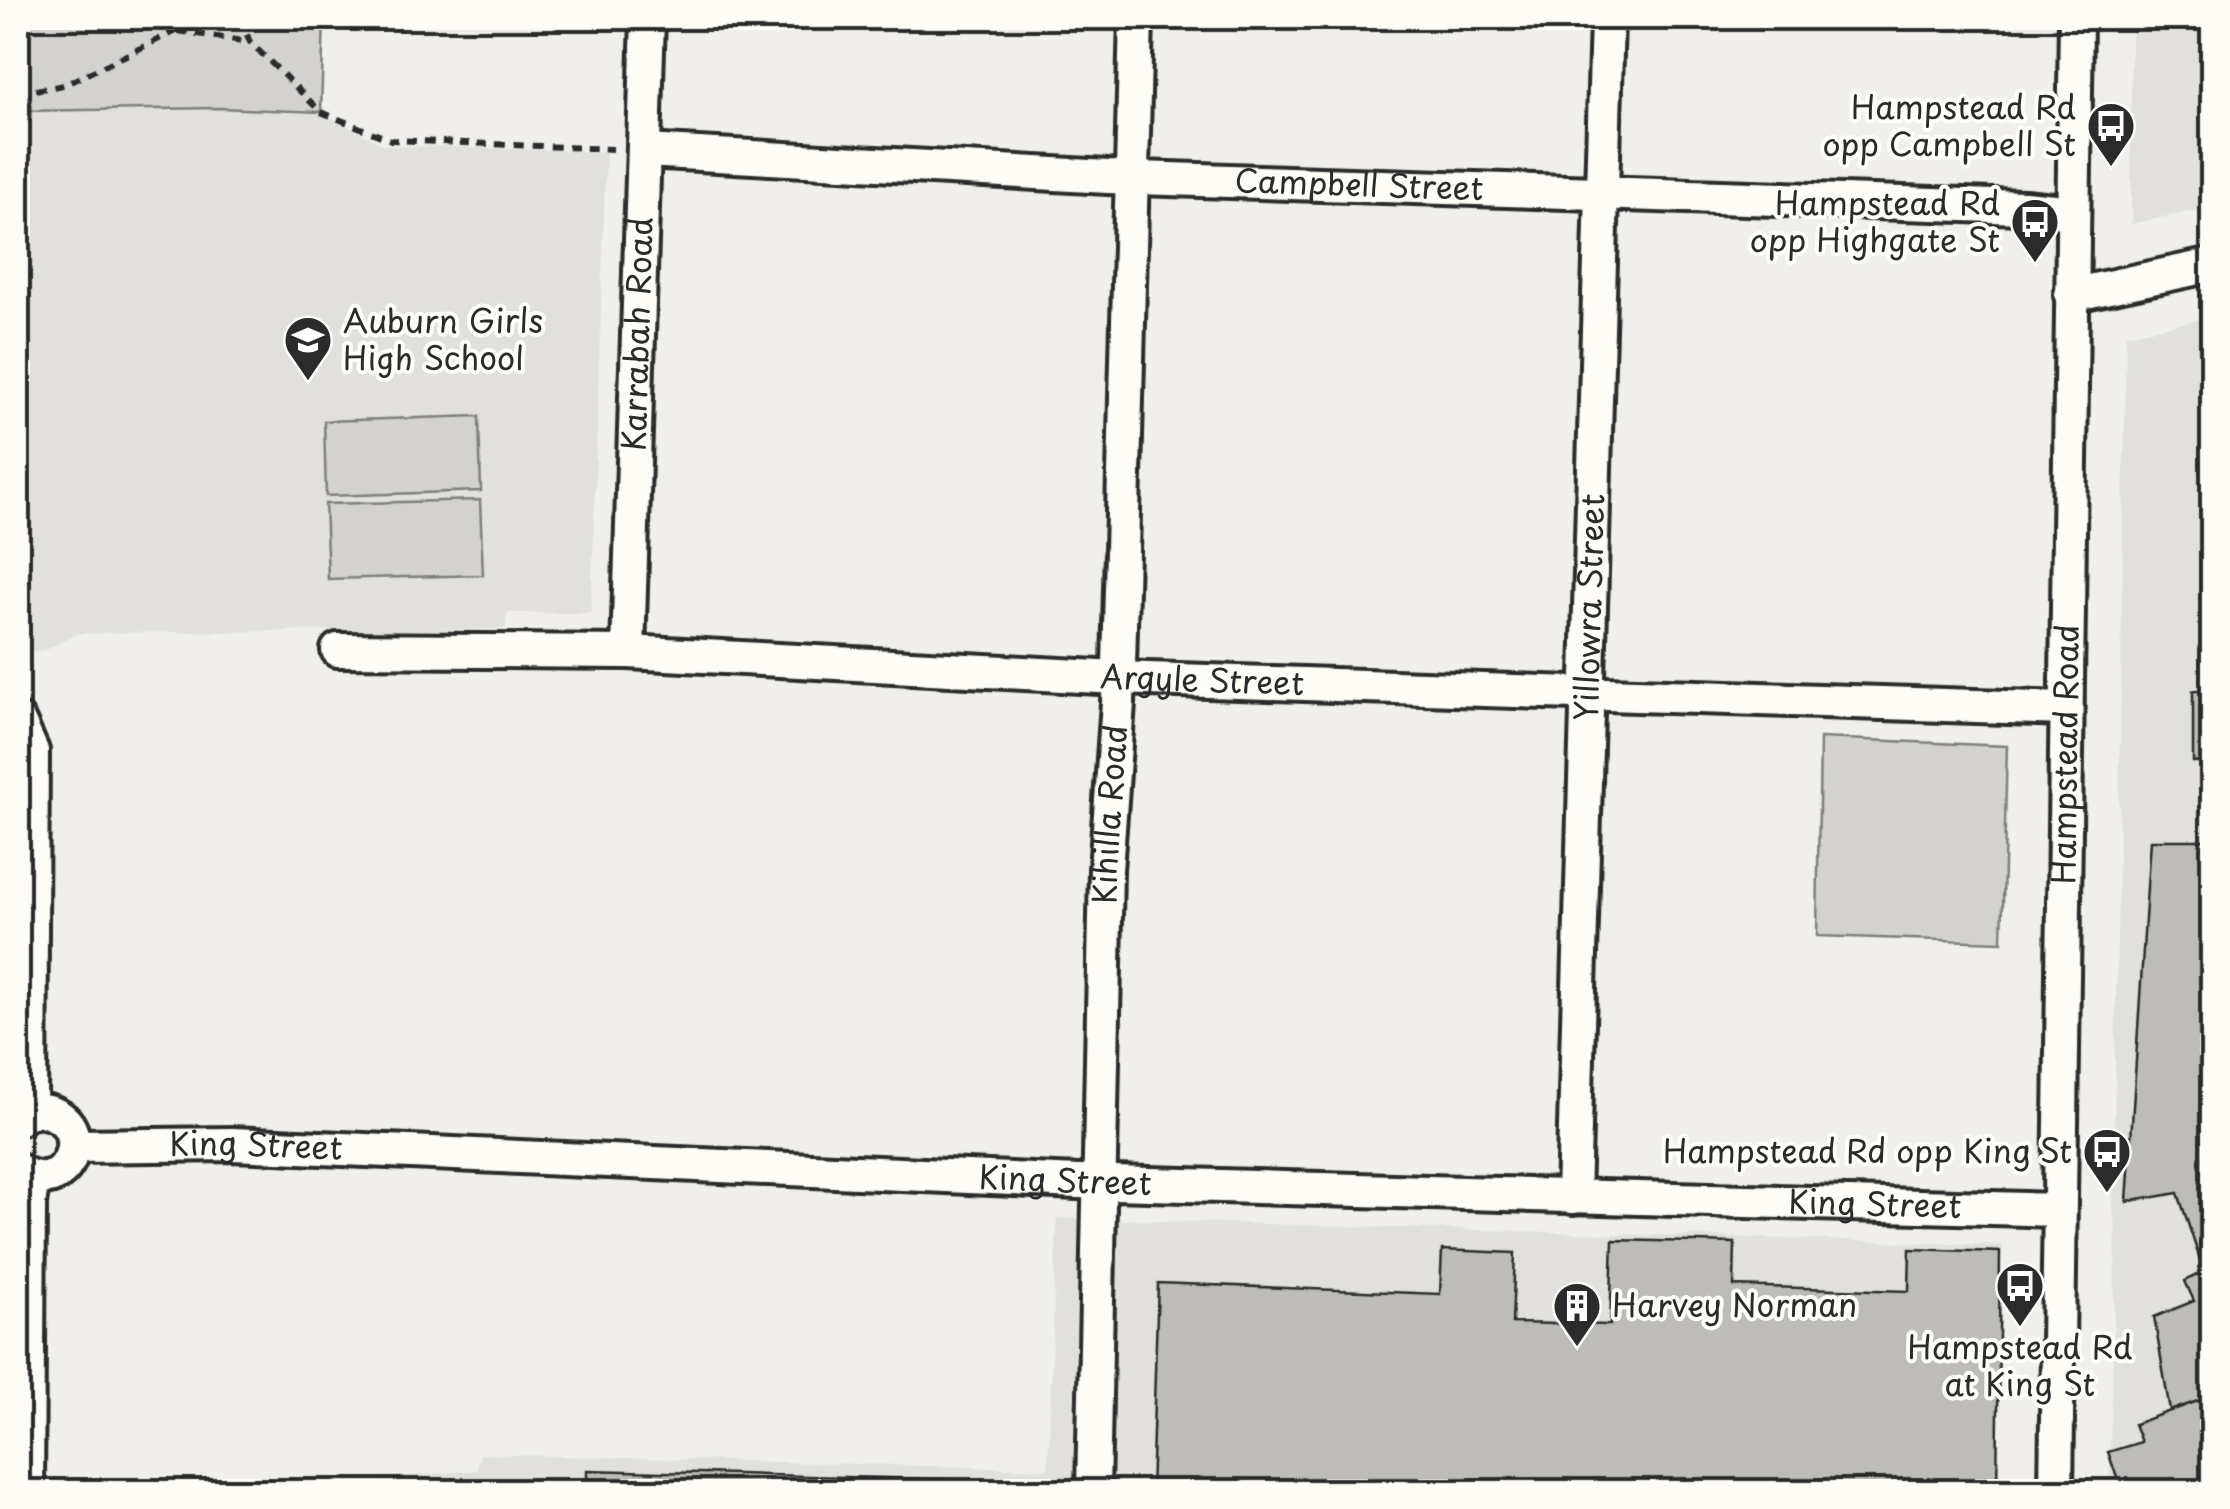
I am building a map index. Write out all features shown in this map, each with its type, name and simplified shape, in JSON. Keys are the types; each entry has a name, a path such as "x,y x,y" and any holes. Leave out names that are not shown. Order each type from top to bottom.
{"street":[{"name":"Karrabah Road","path":"628,652 648,18"},
{"name":"Kihilla Road","path":"1094,1492 1106,870 1118,678 1136,18"},
{"name":"Yillowra Street","path":"1573,1197 1608,18"},
{"name":"Hampstead Road","path":"2056,1492 2076,18"},
{"name":"Campbell Street","path":"645,150 1133,178 2024,206 2073,212"},
{"path":"2071,295 2212,265"},
{"name":"Argyle Street","path":"338,650 628,652 1118,678 2066,709"},
{"path":"18,720 32,751 24,1116 51,1113 60,1118 72,1135 74,1146 68,1164 60,1172 42,1179 25,1174 29,1204 27,1492"},
{"name":"King Street","path":"74,1146 232,1144 1100,1182 2058,1210"}],"path":[{"path":"18,92 64,85 176,31 187,18"},
{"path":"240,18 250,42 321,112 392,140 645,150"},
{"path":"176,31 250,42"}],"shaded area":[{"path":"18,18 324,18 321,112 219,108 18,111"},
{"path":"2131,18 2212,18 2212,207 2131,224"},
{"name":"Auburn Girls High School","path":"219,108 321,112 383,145 606,152 591,613 507,613 505,629 79,633 43,651 18,651 18,111"},
{"path":"2212,317 2212,1491 2109,1492 2116,1228 2113,1209 2126,334"},
{"path":"479,416 481,491 326,496 324,421"},
{"path":"480,500 483,575 328,579 325,504"},
{"path":"1820,738 2007,746 2002,942 1817,936"},
{"name":"Harvey Norman","path":"1057,1218 2002,1245 1998,1491 77,1492 88,1482 314,1484 477,1470 480,1454 1048,1469"}],"building":[{"path":"2202,521 2212,521 2212,554 2200,553"},
{"path":"2193,691 2212,691 2212,762 2193,762"},
{"path":"2150,840 2212,840 2212,1276 2206,1278 2178,1193 2127,1202"},
{"name":"Harvey Norman","path":"1613,1240 1735,1243 1734,1286 1909,1291 1910,1249 2000,1252 1997,1492 1151,1492 1158,1283 1440,1294 1442,1250 1515,1253 1512,1323 1610,1325"},
{"path":"2204,1272 2206,1278 2212,1276 2212,1396 2170,1411 2154,1317 2194,1301 2185,1281"},
{"path":"2212,1396 2212,1492 2122,1492 2108,1452 2141,1442 2134,1424"},
{"path":"587,1470 996,1481 996,1492 587,1492"}],"place":[{"name":"Hampstead Rd opp Campbell St","path":"2111,168"},
{"name":"Hampstead Rd opp Highgate St","path":"2035,264"},
{"name":"Auburn Girls High School","path":"308,382"},
{"name":"Hampstead Rd opp King St","path":"2107,1194"},
{"name":"Hampstead Rd at King St","path":"2020,1328"},
{"name":"Harvey Norman","path":"1577,1348"}]}
